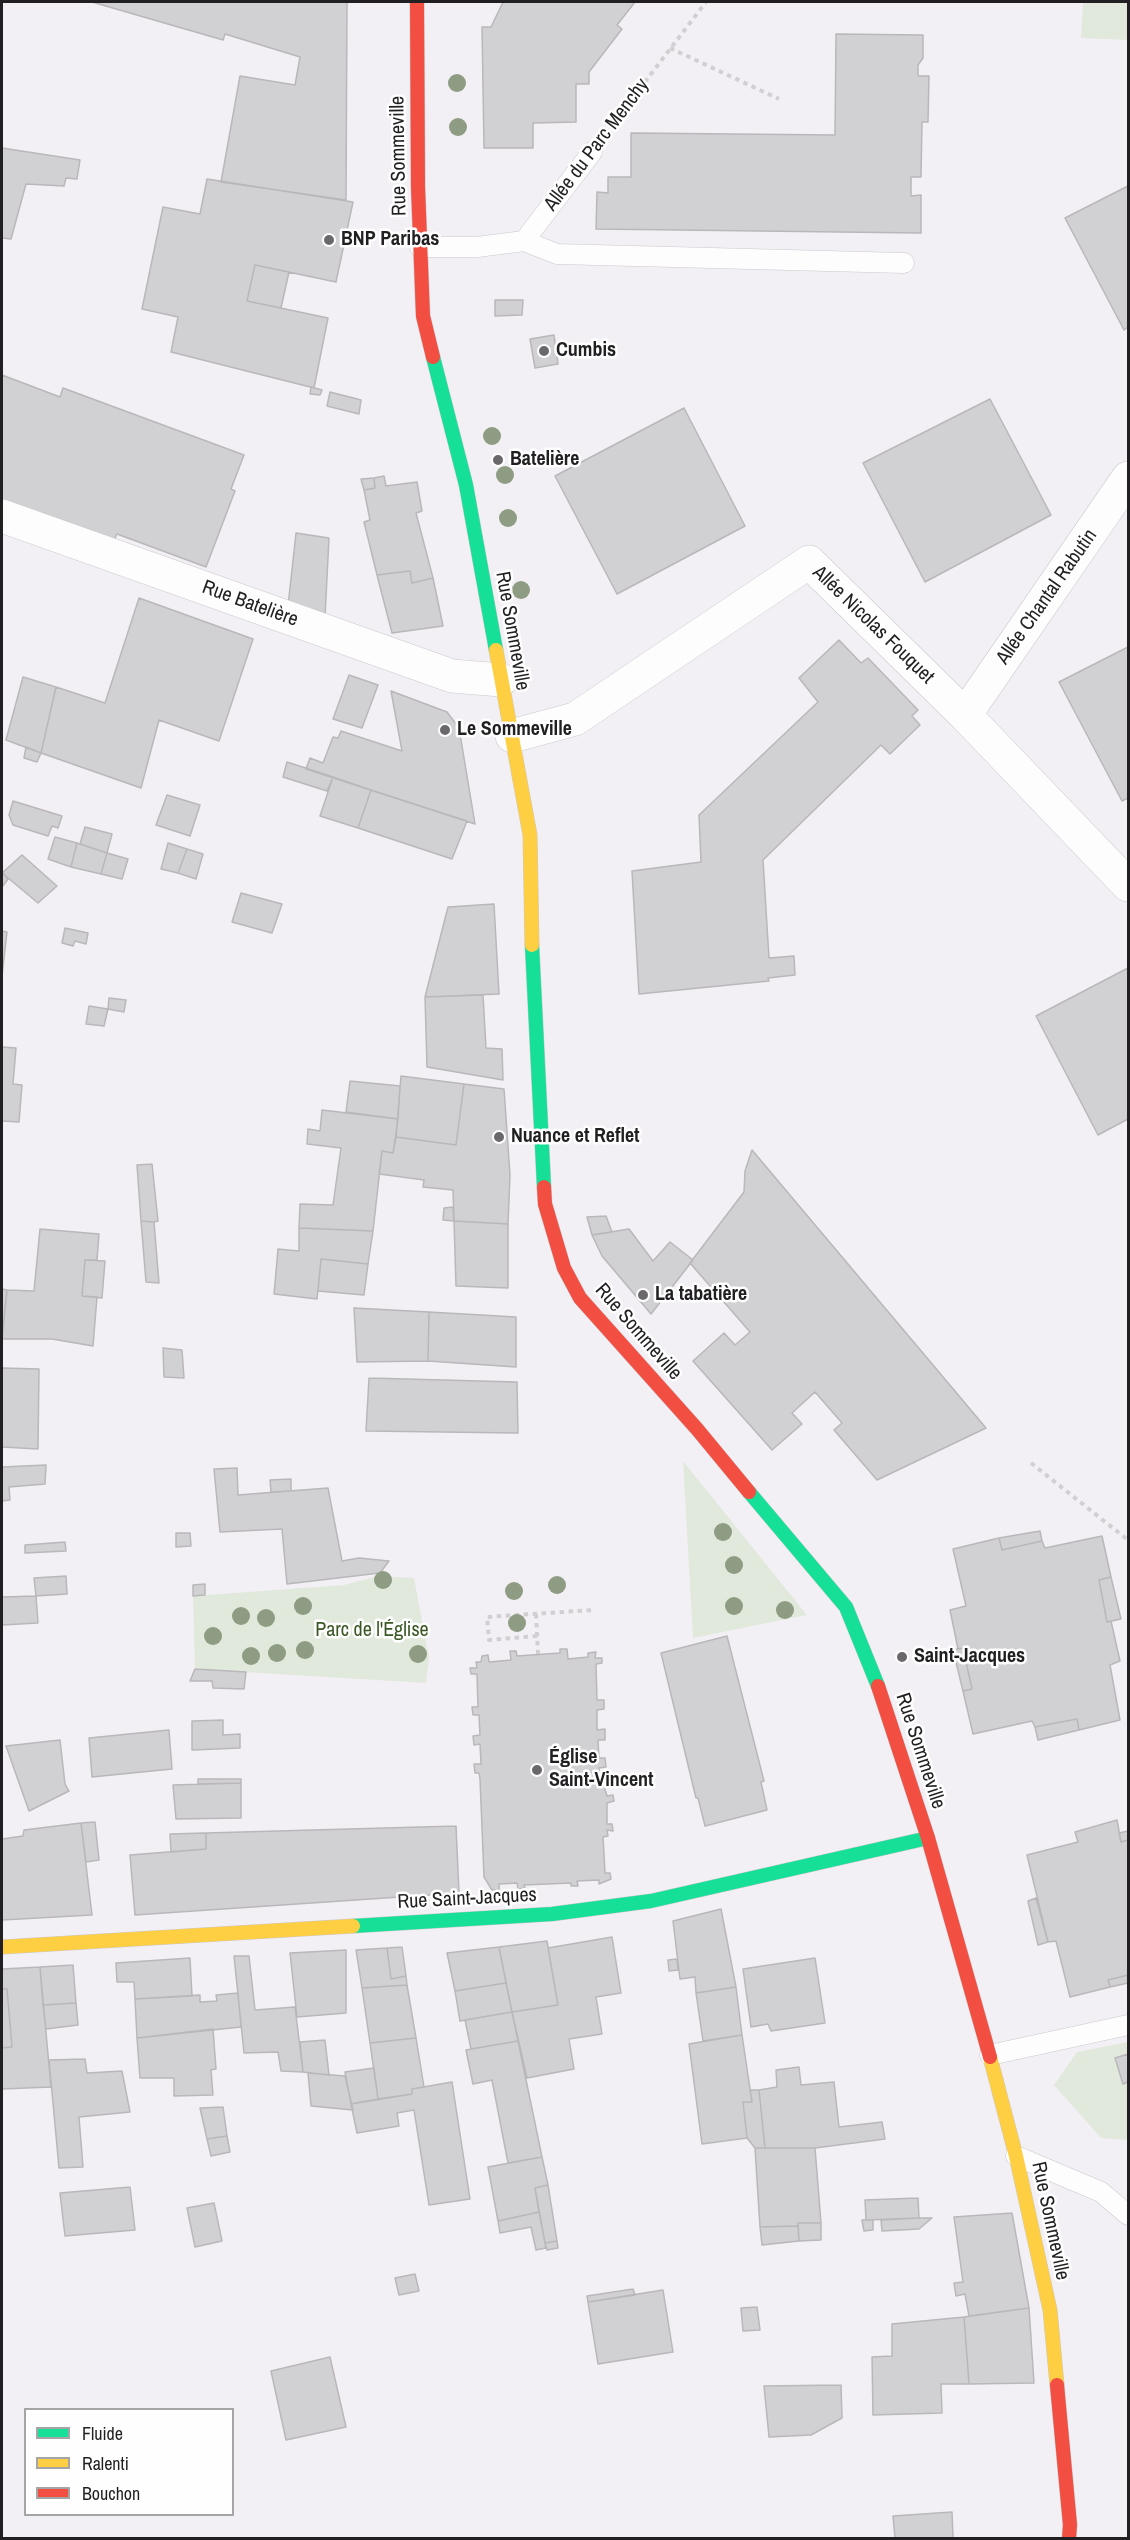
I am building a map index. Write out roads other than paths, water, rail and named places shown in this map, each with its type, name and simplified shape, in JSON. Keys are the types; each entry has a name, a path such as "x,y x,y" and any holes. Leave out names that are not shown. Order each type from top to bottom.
{"main road":[{"name":"Rue Sommeville","path":"417,2 423,316 466,485 530,835 531,922 545,1204 564,1268 580,1298 698,1429 846,1607 875,1677 928,1838 990,2055 1016,2156 1050,2310 1070,2525 1069,2538"},
{"name":"Rue Saint-Jacques","path":"2,1947 552,1914 651,1901 928,1838"}],"street":[{"name":"Allée Chantal Rabutin","path":"965,715 1128,478"},
{"name":"Rue Batelière","path":"2,516 452,676 501,680"},
{"name":"Allée Nicolas Fouquet","path":"512,736 575,719 809,562 965,715 1128,885"}],"lane":[{"name":"Allée du Parc Menchy","path":"524,241 592,152"},
{"path":"420,247 477,247 524,241 557,254 904,263"},
{"path":"990,2055 1128,2025"},
{"path":"1016,2156 1101,2192 1128,2215"}],"place":[{"name":"BNP Paribas","path":"329,240"},
{"name":"Cumbis","path":"544,351"},
{"name":"Batelière","path":"498,460"},
{"name":"Le Sommeville","path":"445,730"},
{"name":"Nuance et Reflet","path":"499,1137"},
{"name":"La tabatière","path":"643,1295"},
{"name":"Saint-Jacques","path":"902,1657"},
{"name":"Église Saint-Vincent","path":"537,1770"}],"park label":[{"name":"Parc de l'Église","path":"372,1631"}]}
